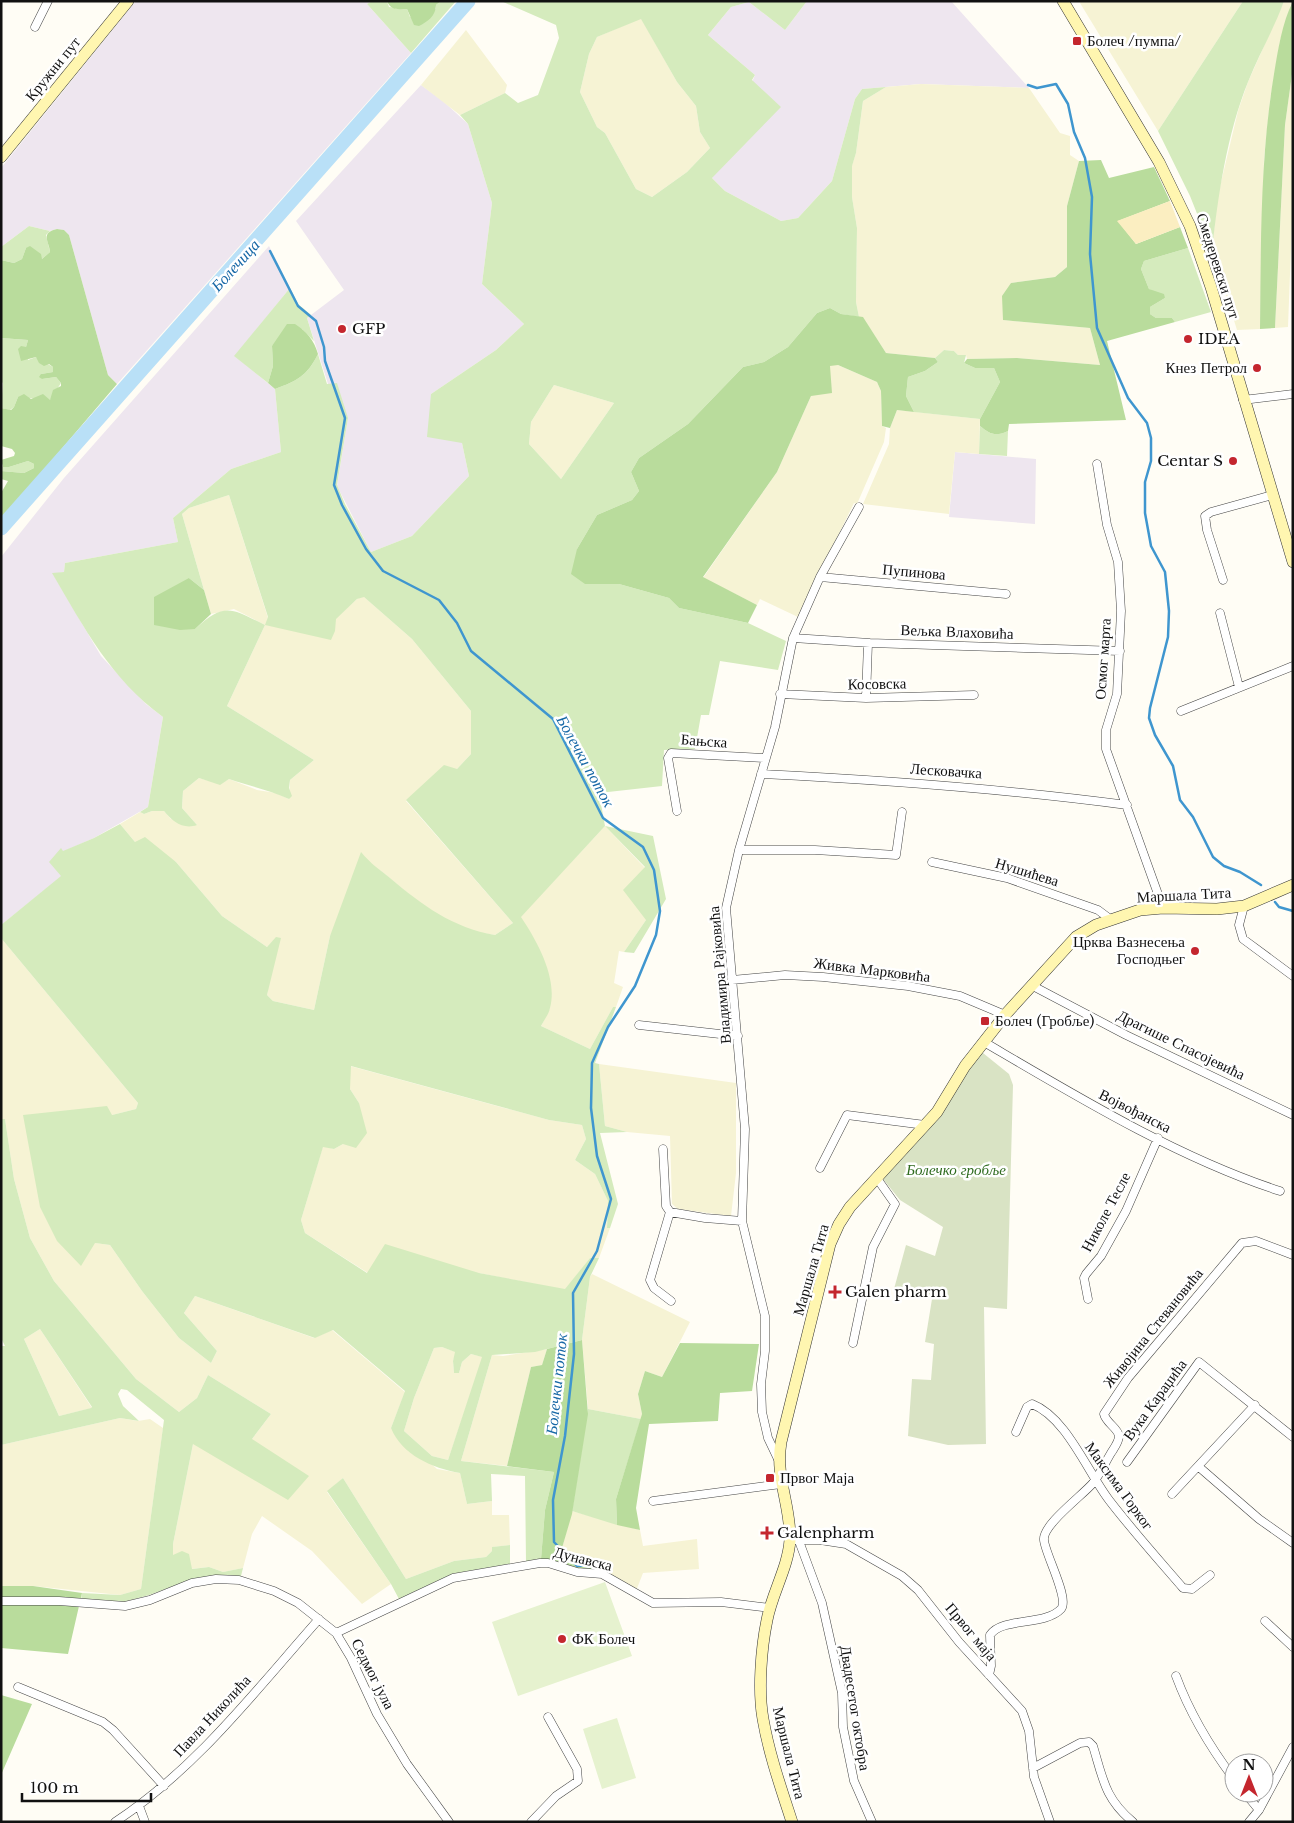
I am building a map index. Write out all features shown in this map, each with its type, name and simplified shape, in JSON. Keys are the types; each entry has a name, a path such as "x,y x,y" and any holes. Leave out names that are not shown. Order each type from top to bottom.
{"street":[{"path":"35,26 48,1"},
{"name":"Кружни пут","path":"1,156 128,1"},
{"name":"Смедеревски пут","path":"1063,1 1159,162 1185,215 1211,287 1243,400 1293,562"},
{"path":"1243,400 1293,394"},
{"name":"Осмог марта","path":"1097,464 1107,525 1118,562 1120,651 1117,694 1105,737 1106,749 1163,908"},
{"path":"1223,580 1207,530 1205,516 1211,512 1272,495"},
{"name":"Владимира Рајковића","path":"778,1459 768,1438 762,1412 761,1384 765,1351 765,1316 742,1221 745,1129 726,908 739,850 775,727 780,694 793,638 820,577 859,506"},
{"name":"Пупинова","path":"820,577 1006,594"},
{"path":"1220,613 1239,687"},
{"name":"Вељка Влаховића","path":"793,638 868,643 1120,651"},
{"path":"866,698 868,643"},
{"path":"1181,711 1293,666"},
{"name":"Косовска","path":"780,694 866,698 974,696"},
{"name":"Бањска","path":"676,811 668,759 671,753 765,758"},
{"name":"Лесковачка","path":"761,774 944,784 1127,805"},
{"path":"739,850 815,850 896,855 902,812"},
{"name":"Нушићева","path":"932,862 1007,878 1098,910 1110,919"},
{"name":"Маршала Тита","path":"788,1821 762,1717 764,1644 770,1608 794,1541 781,1484 778,1459 789,1403 815,1309 830,1244 843,1217 876,1177 937,1112 965,1066 1005,1015 1076,937 1110,919 1140,910 1163,908 1217,909 1244,906 1293,885"},
{"path":"1244,906 1239,925 1243,939 1293,976"},
{"name":"Живка Марковића","path":"732,980 804,976 908,986 960,996 1005,1015"},
{"name":"Драгише Спасојевића","path":"1031,985 1126,1035 1293,1115"},
{"path":"639,1025 738,1036"},
{"name":"Војвођанска","path":"984,1042 1074,1095 1158,1138 1258,1184 1280,1191"},
{"path":"820,1168 847,1115 925,1125"},
{"name":"Николе Тесле","path":"1088,1298 1084,1278 1101,1256 1126,1211 1158,1138"},
{"path":"663,1149 666,1206 670,1212 705,1218 742,1221"},
{"path":"853,1343 873,1248 896,1204 876,1177"},
{"path":"670,1212 650,1280 654,1288 671,1301"},
{"name":"Живојина Стевановића","path":"1095,1481 1119,1438 1118,1432 1104,1417 1105,1412 1128,1378 1235,1249 1242,1243 1252,1241 1293,1255"},
{"name":"Вука Караџића","path":"1126,1462 1199,1362 1293,1437"},
{"name":"Максима Горког","path":"1016,1432 1027,1407 1032,1404 1038,1407 1061,1426 1095,1481 1183,1588 1192,1589 1210,1575"},
{"path":"1172,1494 1255,1405"},
{"path":"1199,1467 1259,1520 1293,1543"},
{"path":"989,1675 991,1666 990,1635 992,1631 1041,1619 1061,1609 1063,1601 1045,1544 1044,1535 1051,1524 1095,1481"},
{"path":"653,1502 781,1484"},
{"name":"Првог маја","path":"794,1541 830,1541 846,1544 902,1576 918,1590 959,1642 1022,1711 1026,1720 1033,1768 1050,1822"},
{"name":"Двадесетог октобра","path":"794,1541 822,1603 842,1693 843,1727 854,1781 872,1822"},
{"name":"Дунавска","path":"336,1633 453,1578 540,1563 548,1563 577,1572 602,1574 653,1603 721,1602 770,1608"},
{"name":"Седмог јула","path":"1,1601 59,1601 126,1606 150,1600 192,1583 216,1579 239,1580 257,1584 282,1595 298,1603 336,1633 351,1658 377,1714 407,1764 449,1822"},
{"name":"Павла Николића","path":"115,1822 164,1786 234,1717 319,1619"},
{"path":"1265,1621 1293,1647"},
{"path":"1176,1676 1186,1703 1200,1730 1224,1765"},
{"path":"18,1687 103,1722 113,1730 164,1786"},
{"path":"534,1821 545,1806 578,1781 579,1778 577,1769 548,1717"},
{"path":"1033,1768 1080,1743 1089,1742 1093,1746 1107,1794 1121,1812 1133,1822"},
{"path":"1249,1822 1259,1810 1293,1747"},
{"path":"1253,1803 1259,1810"},
{"path":"139,1806 145,1822"}],"shaded area":[{"path":"136,1 372,1 367,4 411,53 117,384 108,375 69,235 64,230 50,231 29,226 1,247 1,168"},
{"path":"807,1 951,1 1029,88 921,84 862,89 855,99 832,181 798,218 781,221 725,191 712,178 755,75 708,35 731,7 749,2 785,30"},
{"path":"1081,1 1243,1 1158,131 1080,3"},
{"path":"1284,1 1292,1 1280,41 1270,101 1264,159 1260,329 1237,330 1212,251 1217,199 1238,111 1248,82"},
{"path":"641,18 677,82 696,106 700,132 710,148 687,172 652,197 636,189 605,133 597,127 580,92 589,54 597,37"},
{"path":"466,30 507,85 505,93 460,115 421,85"},
{"path":"1293,67 1293,195 1288,327 1275,328 1285,125"},
{"path":"921,84 1029,88 1060,133 1070,136 1070,155 1079,161 1067,206 1067,267 1055,277 1011,283 1003,320 1090,328 1100,365 1017,358 967,359 966,355 958,355 954,351 944,350 935,358 886,353 863,318 859,317 856,302 857,228 852,197 852,165 856,153 863,101 886,87"},
{"path":"421,85 443,101 468,124 492,203 482,284 524,324 496,350 431,394 462,443 469,476 412,536 371,552 337,486 348,418 328,384 307,318 344,290 296,221"},
{"path":"269,246 290,288 235,356 275,389 281,452 231,469 173,518 178,542 65,563 64,572 53,574 101,656 146,704 163,717 148,807 94,838 62,852 61,849 62,876 1,925 1,557 64,478"},
{"path":"830,365 838,365 877,382 881,391 882,426 886,428 884,442 857,504 854,503 798,617 760,599 757,605 703,578 777,472 811,396"},
{"path":"554,385 614,403 561,479 529,444 531,422"},
{"path":"897,410 980,419 979,454 955,452 949,514 863,504 889,444 890,428"},
{"path":"955,452 1036,459 1035,524 949,517"},
{"path":"229,495 268,618 266,625 335,631 335,619 363,596 412,639 471,711 471,754 457,769 406,801 513,923 495,935 475,932 450,922 422,905 381,871 373,867 330,936 314,1010 273,1001 267,995 276,938 267,947 222,916 176,862 135,842 120,824 140,812 144,814 152,811 164,811 171,819 197,825 182,808 183,791 199,778 220,784 229,779 257,790 276,793 289,799 290,780 314,760 227,706 265,625 234,609 211,614 182,514 189,508"},
{"path":"605,826 645,868 646,920 624,952 619,951 614,983 623,987 616,1007 613,1007 590,1049 541,1026 550,1008 520,917"},
{"path":"1,938 138,1103 136,1109 112,1115 95,1243 110,1245 142,1291 179,1338 211,1363 217,1351 184,1313 195,1296 314,1338 332,1330 405,1392 391,1428 437,1469 460,1473 467,1504 492,1501 492,1515 509,1515 510,1545 493,1547 486,1557 454,1561 406,1579 343,1478 327,1492 391,1584 362,1604 312,1551 262,1516 252,1534 243,1568 223,1572 209,1567 191,1569 173,1556 173,1544 193,1444 252,1439 271,1414 208,1375 197,1398 179,1412 136,1379 54,1281 30,1238 14,1179 5,1119 1,1119"},
{"path":"599,1064 736,1083 736,1173 731,1216 678,1209 672,1204 670,1136 627,1132 605,1126"},
{"path":"350,1066 549,1120 582,1125 586,1139 575,1160 595,1174 608,1201 607,1228 610,1228 599,1258 590,1258 565,1290 479,1273 368,1273 305,1233 301,1220 323,1146 334,1149 343,1144 359,1103 350,1089"},
{"path":"592,1274 690,1322 662,1377 645,1371 638,1394 642,1414 641,1419 588,1409 582,1340 590,1277"},
{"path":"40,1329 92,1408 59,1416 24,1339"},
{"path":"442,1347 456,1352 453,1361 454,1373 459,1373 462,1362 471,1354 483,1357 448,1460 432,1456 404,1431 414,1398 434,1348"},
{"path":"547,1349 542,1365 531,1367 507,1466 461,1461 492,1355 503,1356"},
{"path":"120,1418 138,1421 150,1419 163,1428 141,1589 120,1595 33,1586 1,1586 1,1445"},
{"path":"572,1511 640,1530 643,1546 697,1539 699,1569 643,1573 636,1591 562,1548"}],"green space":[{"path":"372,1 387,1 389,7 407,9 410,17 436,9 436,5 441,1 456,1 411,53 367,4"},
{"path":"387,1 441,1 436,5 436,9 430,18 419,26 414,25 407,9 393,8"},
{"path":"501,1 807,1 785,30 749,2 731,7 708,35 755,75 752,80 781,107 712,178 725,191 781,221 798,218 832,181 855,99 862,89 886,87 863,101 856,153 852,166 852,197 857,228 856,302 859,317 841,314 830,308 817,313 788,347 764,362 743,367 688,424 639,458 631,472 639,491 632,500 597,515 577,549 585,584 619,584 669,598 679,608 748,623 786,641 778,670 720,661 709,715 701,715 695,749 664,750 662,786 599,793 605,826 521,917 539,948 549,972 552,996 548,1015 541,1026 590,1049 613,1007 616,1007 595,1063 599,1064 605,1126 627,1132 600,1133 618,1204 610,1228 607,1228 608,1201 595,1174 575,1160 586,1139 582,1125 549,1120 351,1066 350,1089 359,1103 367,1133 356,1148 343,1144 334,1149 323,1147 301,1220 305,1233 367,1273 385,1244 479,1273 565,1289 590,1258 599,1258 590,1277 582,1340 535,1352 492,1355 461,1461 554,1472 545,1510 541,1559 526,1562 525,1476 491,1474 492,1501 467,1504 460,1473 439,1468 419,1459 402,1446 391,1428 405,1391 333,1330 315,1338 195,1296 184,1313 217,1351 211,1363 179,1338 142,1291 110,1245 95,1243 81,1266 57,1241 40,1207 23,1115 107,1106 112,1115 136,1109 138,1103 1,938 1,925 61,876 49,862 61,848 63,851 94,838 120,824 135,842 145,837 176,862 222,916 267,947 276,937 281,938 267,995 273,1001 314,1010 330,936 361,852 375,866 414,897 452,921 480,932 495,935 513,923 406,800 444,765 457,769 471,754 471,711 412,639 364,597 357,599 336,619 335,631 331,640 265,625 227,706 314,760 290,780 289,788 292,796 289,799 229,779 220,785 199,778 183,791 182,808 197,825 187,826 178,824 164,811 152,811 144,814 140,812 148,807 163,717 144,702 113,669 88,633 52,573 64,572 65,563 178,542 173,518 231,469 281,452 275,389 301,377 310,368 318,354 327,384 337,383 348,418 337,485 371,552 412,536 469,476 462,443 427,437 431,394 496,350 524,324 482,284 492,203 468,124 460,115 505,93 518,103 538,95 559,38 556,25","holes":["641,19 677,82 696,106 700,132 710,148 687,172 652,197 636,189 605,133 597,127 580,92 589,54 597,37","554,385 614,403 561,479 529,444 531,422","229,495 268,617 265,625 229,610 214,614 195,629 189,578 204,590 182,514 189,508","442,1347 455,1352 453,1361 454,1373 459,1373 462,1362 471,1354 482,1357 448,1460 432,1456 404,1431 414,1398 434,1348"]},
{"path":"1243,1 1284,1 1248,82 1234,122 1220,187 1212,251 1190,196 1158,131"},
{"path":"1293,1 1293,67 1285,125 1275,328 1260,329 1262,201 1269,106 1283,27"},
{"path":"1101,160 1109,178 1154,167 1170,201 1118,221 1136,244 1180,227 1188,248 1144,261 1141,269 1149,289 1164,294 1165,298 1150,307 1150,314 1156,318 1172,318 1175,322 1107,341 1126,420 1009,424 1008,431 1000,434 990,433 980,426 980,419 1000,382 994,368 975,368 964,363 967,359 1017,358 1100,365 1090,328 1003,320 1002,296 1011,283 1055,277 1067,267 1067,206 1079,161"},
{"path":"29,226 50,231 46,235 50,252 42,259 26,248 22,259 14,263 1,260 1,247"},
{"path":"57,229 64,230 69,235 108,375 117,384 1,520 1,493 8,481 1,479 1,471 24,473 34,468 34,464 28,461 3,467 1,460 14,456 15,453 12,449 1,446 1,408 11,410 18,397 24,394 31,399 43,394 50,400 53,390 61,386 61,383 56,377 42,379 39,377 41,374 53,372 53,367 49,364 44,366 39,363 36,357 21,361 18,349 21,346 26,347 28,340 1,338 1,260 14,263 22,259 26,248 30,246 41,254 42,259 50,252 47,235"},
{"path":"1188,248 1211,312 1175,322 1172,318 1156,318 1150,314 1150,307 1165,298 1149,289 1141,269 1144,261"},
{"path":"290,288 298,304 311,315 307,318 314,341 302,329 272,346 273,366 268,383 234,356"},
{"path":"830,308 841,314 863,317 886,353 935,358 938,362 925,371 908,377 906,396 914,412 897,410 890,428 882,426 881,391 877,382 838,365 830,366 832,393 811,396 777,472 703,577 757,605 748,623 679,608 669,598 619,584 585,584 571,574 577,549 597,515 632,500 639,491 631,472 639,458 688,424 743,367 764,362 788,347 817,313"},
{"path":"287,324 295,324 306,333 312,340 318,354 310,368 301,377 275,389 268,383 273,366 272,346"},
{"path":"1,338 28,340 26,347 28,360 36,357 53,367 53,372 41,374 42,379 56,377 61,383 50,400 18,397 14,407 10,410 1,408 3,382 1,385"},
{"path":"944,350 954,351 958,355 966,355 964,363 975,368 994,368 1000,382 980,419 914,412 906,396 908,377 925,371 938,362 935,358"},
{"path":"980,426 993,434 1008,431 1007,456 979,454"},
{"path":"28,461 34,464 34,468 24,473 1,471 1,464 3,467 9,467"},
{"path":"189,578 204,590 211,614 195,629 180,630 154,625 154,597"},
{"path":"605,826 653,836 666,899 634,953 624,952 646,920 623,890 645,867"},
{"name":"Болечко гробље","path":"978,1049 1009,1074 1013,1085 1007,1309 984,1307 986,1444 948,1445 908,1436 912,1379 931,1380 934,1344 925,1342 932,1299 894,1289 906,1245 935,1256 943,1227 900,1200 879,1174 937,1112"},
{"path":"1,1119 5,1119 14,1179 30,1238 54,1281 136,1379 179,1412 197,1398 208,1375 271,1414 252,1439 309,1476 288,1500 193,1444 173,1544 173,1555 182,1551 189,1554 192,1569 209,1567 223,1572 243,1568 241,1576 193,1579 124,1602 81,1600 82,1593 120,1595 141,1589 164,1420 127,1390 121,1389 118,1394 123,1406 139,1421 120,1418 1,1445 1,1346 5,1346 1,1338","holes":["40,1329 92,1407 59,1416 24,1339"]},
{"path":"582,1340 588,1414 572,1514 562,1548 604,1568 602,1573 572,1569 554,1561 541,1559 545,1510 554,1472 507,1466 531,1367 542,1365 547,1349"},
{"path":"680,1343 759,1344 752,1391 720,1393 718,1421 649,1424 636,1508 640,1530 617,1525 616,1499 642,1414 638,1394 645,1371 662,1377"},
{"path":"588,1409 641,1419 616,1499 617,1525 572,1511"},
{"path":"343,1478 406,1579 454,1561 486,1557 492,1551 492,1547 510,1545 510,1564 452,1574 399,1599 391,1584 327,1491"},
{"name":"ФК Болеч","path":"605,1582 632,1656 518,1696 492,1622"},
{"path":"1,1586 33,1586 82,1593 68,1654 1,1648"},
{"path":"1,1695 32,1704 1,1775"},
{"path":"617,1718 636,1778 602,1789 583,1729"}],"sand":[{"path":"1170,201 1180,227 1136,244 1117,221"}],"waterway":[{"name":"Болечица","path":"1,528 468,1"},
{"path":"1028,85 1037,88 1056,84 1068,104 1074,132 1085,158 1092,197 1090,254 1097,328 1128,398 1147,423 1151,438 1151,461 1145,482 1145,513 1151,546 1165,572 1169,611 1168,637 1149,718 1155,735 1173,766 1180,800 1193,817 1213,857 1224,866 1240,872 1261,885"},
{"name":"Болечки поток","path":"270,251 298,306 316,321 324,347 325,361 345,418 334,485 342,505 366,549 383,571 439,600 457,623 471,651 553,719 603,818 643,847 654,870 660,911 656,935 635,986 608,1027 592,1063 591,1108 597,1156 611,1199 597,1251 573,1293 574,1354 565,1436 553,1500 554,1542 577,1566 587,1565"},
{"path":"1275,902 1279,907 1293,911"}],"place":[{"name":"Болеч /пумпа/","path":"1077,41"},
{"name":"GFP","path":"342,329"},
{"name":"IDEA","path":"1188,339"},
{"name":"Кнез Петрол","path":"1257,368"},
{"name":"Centar S","path":"1233,461"},
{"name":"Црква Вазнесења Господњег","path":"1195,951"},
{"name":"Болеч (Гробље)","path":"985,1021"},
{"name":"Galen pharm","path":"835,1292"},
{"name":"Првог Маја","path":"770,1478"},
{"name":"Galenpharm","path":"767,1533"},
{"name":"ФК Болеч","path":"562,1639"}]}
